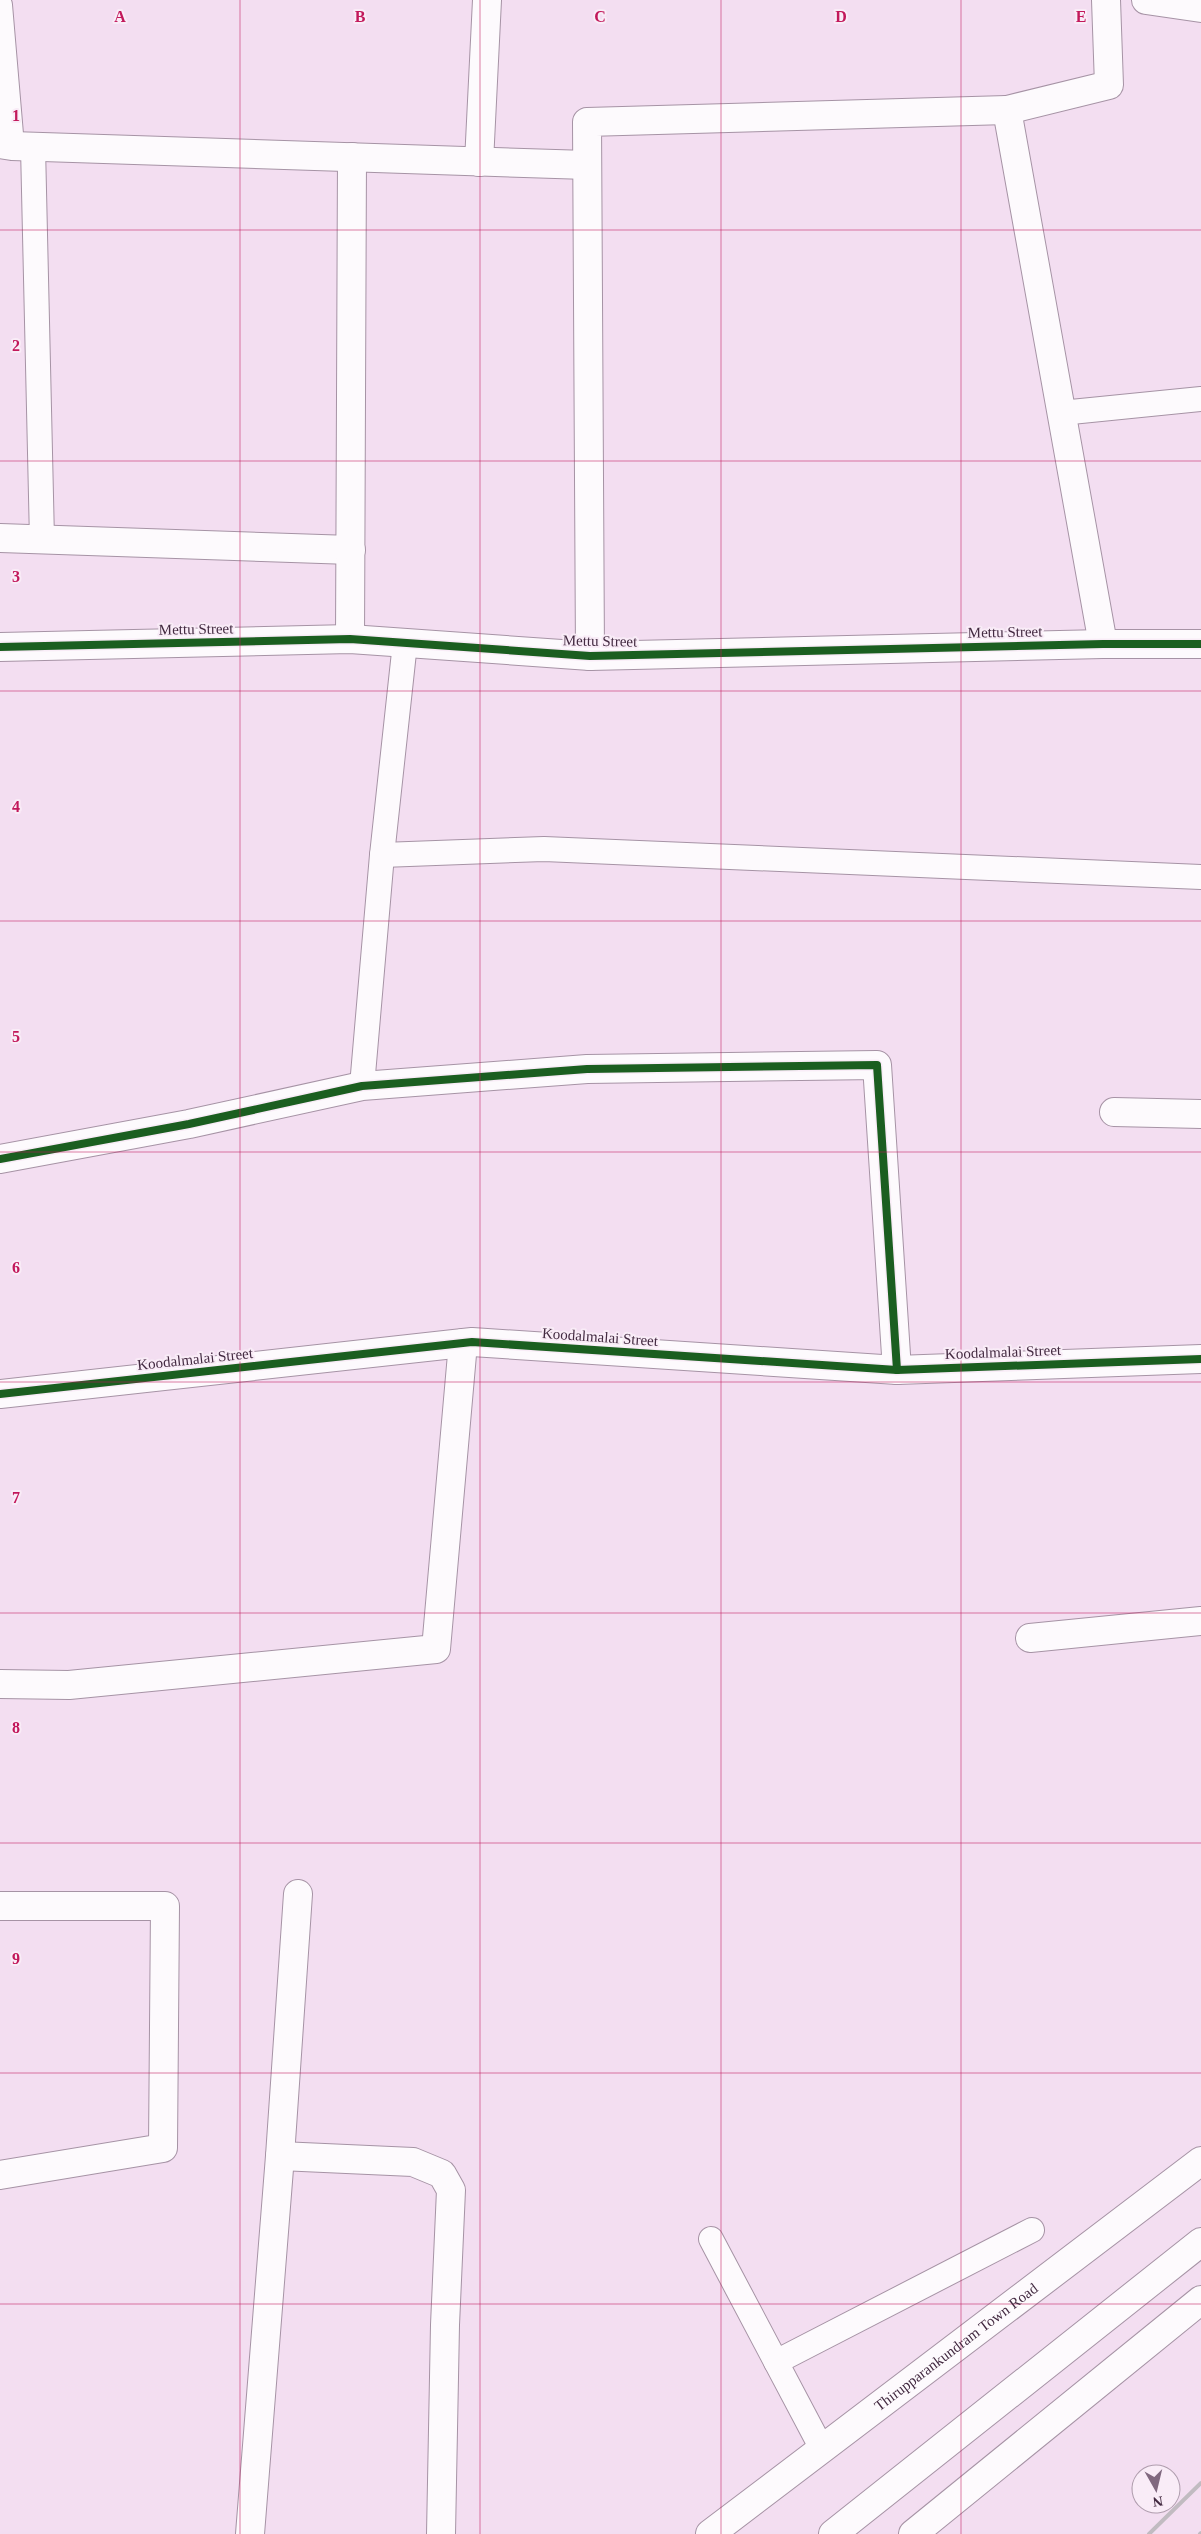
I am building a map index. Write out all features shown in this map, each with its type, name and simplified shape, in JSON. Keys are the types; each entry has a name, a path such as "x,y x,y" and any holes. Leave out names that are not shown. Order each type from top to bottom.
{"street":[{"path":"479,162 487,0"},
{"path":"590,656 587,122 1007,110 1109,85 1106,0"},
{"path":"1146,0 1201,8"},
{"path":"1007,110 1103,644"},
{"path":"15,146 587,165"},
{"path":"350,639 352,157"},
{"path":"0,538 351,550"},
{"name":"Mettu Street","path":"0,647 350,639 590,656 1103,644 1201,644"},
{"path":"0,1160 189,1124 362,1086 587,1069 877,1065 897,1370"},
{"path":"1114,1112 1201,1114"},
{"name":"Koodalmalai Street","path":"0,1394 472,1342 897,1370 1201,1359"},
{"path":"0,1684 69,1685 436,1649 463,1344"},
{"path":"1030,1638 1201,1621"},
{"path":"250,2534 280,2156 298,1894"},
{"path":"0,1906 165,1906 164,2148 0,2175"},
{"path":"280,2156 413,2162 442,2174 452,2190 445,2325 441,2534"},
{"name":"Thirupparankundram Town Road","path":"710,2534 1201,2162"},
{"path":"833,2534 1201,2242"},
{"path":"913,2534 1201,2300"}],"lane":[{"path":"0,4 15,146 42,540"},
{"path":"1061,413 1201,399"},
{"path":"362,1086 382,855 405,643"},
{"path":"382,855 544,850 1201,877"},
{"path":"776,2362 1032,2230"},
{"path":"711,2239 822,2449"}],"railway":[{"path":"1149,2534 1201,2483"}],"cycle path":[{"path":"0,647 350,639 590,656 1103,644 1201,644"},
{"path":"0,1159 189,1124 362,1086 587,1069 877,1065 897,1370"},
{"path":"0,1394 472,1342 897,1370 1201,1359"}]}
